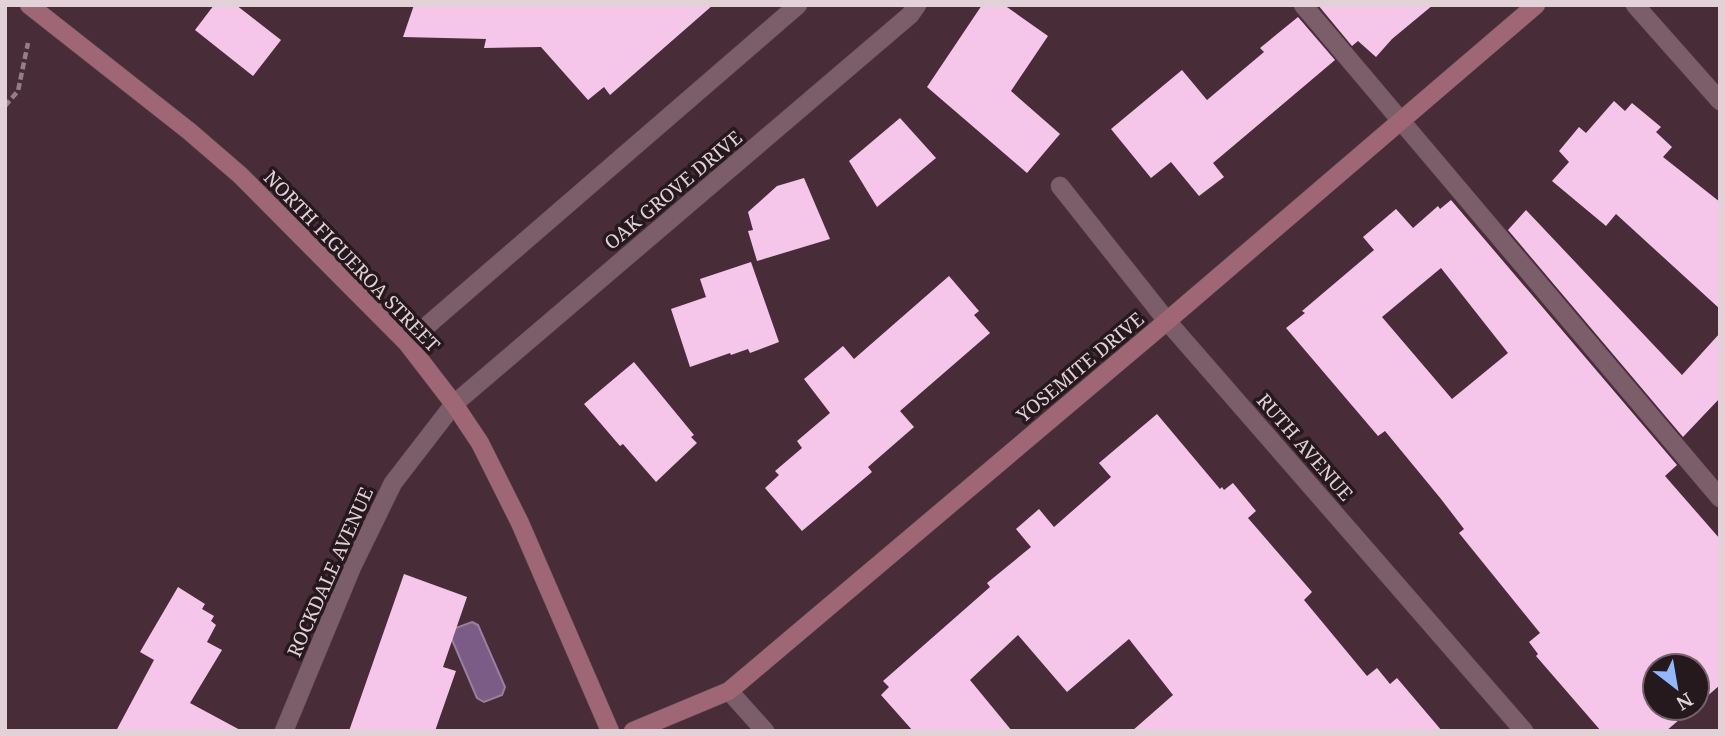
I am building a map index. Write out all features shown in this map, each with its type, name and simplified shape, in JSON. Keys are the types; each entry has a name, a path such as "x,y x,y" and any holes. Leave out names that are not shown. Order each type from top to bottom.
{"street":[{"path":"407,342 797,5"},
{"name":"OAK GROVE DRIVE","path":"454,404 910,15 917,5"},
{"path":"1303,5 1720,498"},
{"name":"YOSEMITE DRIVE","path":"633,731 729,691 1536,5"},
{"path":"1635,5 1720,102"},
{"name":"NORTH FIGUEROA STREET","path":"32,8 189,131 240,175 407,342 480,443 520,523 610,731"},
{"name":"RUTH AVENUE","path":"1060,187 1167,321 1524,731"},
{"name":"ROCKDALE AVENUE","path":"284,731 352,567 393,483 454,404"},
{"path":"729,691 765,731"}],"path":[{"path":"5,106 18,91 32,8"}],"shaded area":[{"path":"472,622 478,625 505,687 502,695 484,702 477,698 450,635 453,629"}],"building":[{"path":"214,5 236,5 281,40 253,76 195,30"},
{"path":"414,5 713,5 610,95 604,87 588,100 541,47 484,48 486,39 403,37"},
{"path":"982,5 1004,5 1048,36 1011,91 1060,134 1027,173 927,87"},
{"path":"1318,5 1433,5 1392,39 1376,57 1358,41 1352,46"},
{"path":"1298,17 1335,60 1213,163 1224,177 1199,196 1171,162 1151,178 1111,129 1182,70 1207,100 1264,52 1260,48"},
{"path":"1614,101 1625,111 1632,103 1661,127 1656,132 1672,147 1663,157 1720,202 1720,309 1616,214 1606,226 1552,181 1569,162 1559,151 1579,127 1586,133"},
{"path":"900,118 936,158 877,207 849,161"},
{"path":"804,178 830,239 757,261 748,231 753,230 748,212 777,186"},
{"path":"1451,200 1677,465 1665,476 1720,539 1720,685 1711,693 1711,652 1641,652 1641,722 1677,722 1666,731 1601,731 1536,656 1538,654 1529,642 1540,633 1459,533 1464,529 1441,499 1385,431 1378,436 1286,328 1305,313 1302,311 1374,250 1363,237 1396,209 1413,228 1438,206 1440,209","holes":["1441,268 1508,353 1452,399 1382,317"]},
{"path":"1526,210 1682,375 1720,333 1720,398 1683,437 1508,230"},
{"path":"751,262 779,342 750,353 748,349 731,355 730,353 690,367 671,309 706,297 700,279"},
{"path":"949,276 979,311 974,315 990,333 900,411 914,427 868,467 872,472 802,531 765,488 779,475 775,471 802,448 797,441 830,413 804,379 843,346 854,359"},
{"path":"634,362 694,435 691,437 697,443 656,482 584,404"},
{"path":"1157,414 1220,489 1222,487 1224,490 1233,483 1256,511 1248,518 1312,592 1304,600 1367,676 1377,668 1390,684 1397,678 1442,731 1132,731 1173,695 1129,639 1067,692 1018,635 970,680 1012,731 913,731 881,695 889,687 883,681 990,587 987,583 1031,547 1016,529 1039,509 1054,527 1111,477 1099,463"},
{"path":"404,574 467,597 443,667 456,671 435,731 349,731"},
{"path":"178,587 205,604 202,609 214,616 211,621 216,625 207,642 222,650 190,703 242,731 116,731 154,660 140,652"}]}
